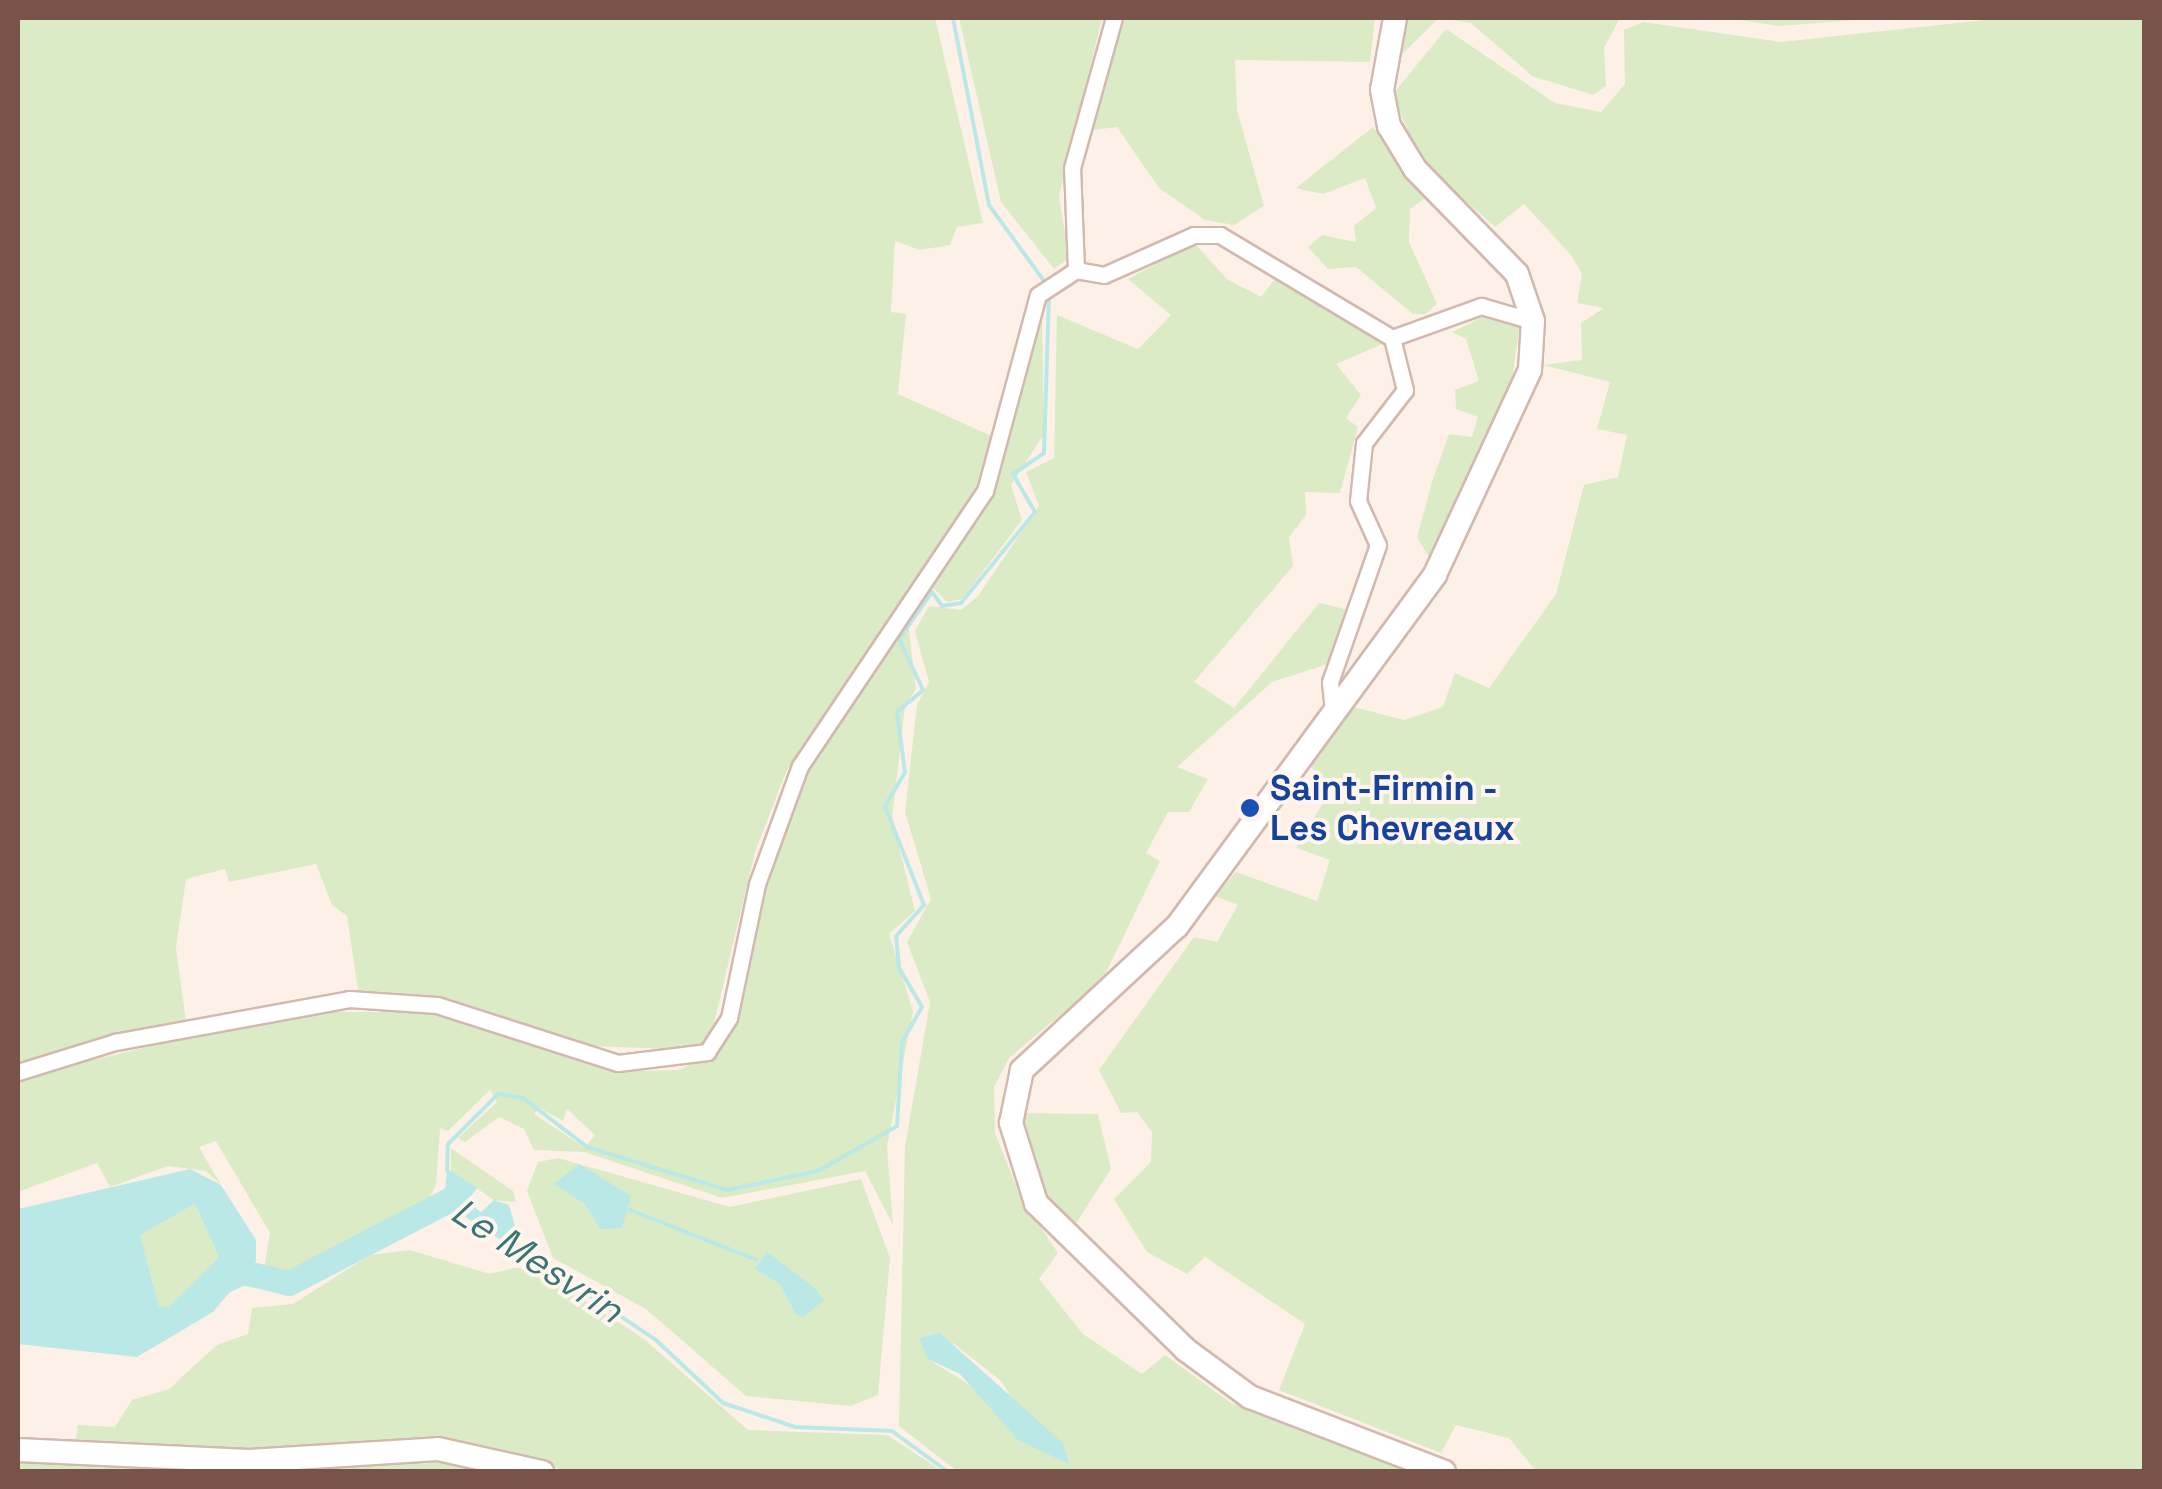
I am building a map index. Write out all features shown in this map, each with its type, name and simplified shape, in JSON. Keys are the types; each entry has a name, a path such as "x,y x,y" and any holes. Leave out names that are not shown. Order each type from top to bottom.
{"main road":[{"path":"1394,18 1382,90 1398,147 1503,254 1533,321 1530,370 1435,574 1177,926 1022,1070 1012,1102 1015,1152 1052,1225 1225,1381 1444,1472"},
{"path":"18,1450 249,1461 454,1450 542,1472"}],"street":[{"path":"1076,270 1072,168 1114,18"},
{"path":"18,1072 115,1042 349,999 437,1006 618,1063 708,1052 729,1018 757,884 800,766 985,491 1048,286 1076,270 1104,274 1194,235 1220,235 1392,338 1405,390 1364,442 1358,501 1378,545 1330,682 1333,713"},
{"path":"1392,338 1482,306 1533,321"}],"green space":[{"path":"18,18 935,18 983,223 957,227 950,245 920,250 895,241 891,312 906,314 898,394 994,437 976,498 786,772 755,852 711,1036 691,1050 570,1045 434,996 358,990 347,916 332,905 316,864 229,882 225,869 186,879 176,948 186,1022 18,1062"},
{"path":"959,18 1102,18 1059,196 1069,258 1054,269 1001,202"},
{"path":"1124,18 1375,18 1370,62 1235,60 1237,110 1264,206 1234,225 1205,220 1159,188 1117,127 1093,130"},
{"path":"1409,18 1439,18 1392,64"},
{"path":"1440,18 1620,18 1604,48 1606,86 1593,95 1532,76 1471,23"},
{"path":"1727,18 1882,18 1779,26"},
{"path":"2004,18 2144,18 2144,1471 1536,1471 1509,1438 1456,1425 1441,1453 1279,1390 1305,1324 1205,1257 1187,1274 1147,1252 1114,1199 1151,1162 1152,1132 1137,1112 1121,1113 1099,1070 1194,937 1217,942 1238,905 1214,896 1236,872 1317,901 1330,860 1296,848 1334,785 1309,766 1354,707 1404,720 1443,707 1455,673 1489,688 1556,594 1584,485 1618,477 1627,435 1597,429 1610,382 1543,365 1582,360 1581,323 1604,308 1577,303 1582,274 1571,255 1524,204 1495,227 1449,186 1414,147 1393,94 1446,29 1555,103 1601,112 1625,84 1624,30 1643,22 1781,42"},
{"path":"1373,127 1425,198 1410,209 1409,242 1437,304 1425,314 1413,314 1356,267 1328,269 1308,247 1322,235 1356,242 1354,226 1376,208 1365,178 1323,194 1296,188"},
{"path":"1194,243 1227,279 1261,297 1277,276 1387,342 1336,364 1361,395 1346,418 1358,427 1340,493 1305,492 1306,515 1289,537 1293,566 1194,682 1234,708 1319,603 1349,610 1328,664 1272,682 1177,767 1208,779 1189,812 1168,812 1146,853 1160,861 1103,979 1009,1058 994,1087 995,1133 1020,1196 1058,1253 1039,1279 1083,1334 1142,1374 1165,1355 1231,1403 1425,1471 957,1471 899,1426 905,1147 930,1002 907,942 931,899 905,812 917,705 929,682 915,631 929,606 961,610 978,596 1039,506 1026,472 1054,458 1057,315 1138,349 1171,315 1128,279","holes":["953,1343 1001,1381 1019,1410 1064,1444 928,1359"]},
{"path":"1042,314 1044,434 1011,485 1022,520 962,599 947,602 930,585 999,470"},
{"path":"1487,315 1520,324 1511,387 1429,557 1417,537 1432,482 1449,434 1472,437 1478,417 1456,409 1455,390 1479,381 1466,339 1452,332"},
{"path":"921,595 908,623 916,689 905,706 892,819 915,911 889,934 913,1011 887,1147 893,1225 865,1171 722,1198 584,1152 534,1150 524,1129 499,1117 465,1142 458,1138 497,1102 490,1090 448,1131 440,1128 436,1186 416,1217 355,1238 283,1290 261,1286 270,1233 216,1141 199,1147 221,1185 206,1171 168,1166 110,1187 97,1163 18,1192 18,1078 292,1012 434,1012 596,1066 641,1071 678,1070 718,1052 738,1017 772,853 806,762","holes":["539,1108 563,1121 567,1109 595,1135 585,1148 534,1114"]},
{"path":"1018,1113 1098,1114 1111,1169 1075,1225 1043,1195"},
{"path":"451,1148 513,1191 516,1202 494,1200 451,1171"},
{"path":"558,1158 730,1207 861,1179 890,1258 878,1395 851,1406 746,1396 646,1309 553,1258 527,1191 538,1162"},
{"path":"195,1204 219,1257 168,1309 159,1306 140,1235"},
{"path":"410,1250 490,1274 518,1267 575,1294 644,1339 748,1430 887,1435 942,1471 570,1472 473,1443 409,1440 258,1451 75,1443 78,1425 115,1427 132,1400 169,1389 217,1345 248,1334 252,1308 293,1304 370,1255"},
{"path":"81,1460 161,1471 470,1462 507,1472 18,1472 18,1461"}],"water":[{"path":"579,1164 631,1196 622,1228 600,1229 585,1204 554,1184"},
{"path":"447,1168 477,1188 467,1202 481,1212 494,1200 509,1205 520,1243 513,1248 444,1203"},
{"path":"190,1169 221,1185 256,1240 256,1261 213,1312 137,1357 18,1344 18,1209","holes":["195,1204 219,1257 168,1308 159,1306 140,1235"]},
{"path":"767,1252 815,1288 824,1300 802,1318 795,1313 780,1284 755,1269"},
{"path":"940,1333 1064,1444 1069,1464 1018,1440 960,1374 928,1359 919,1338"}],"waterway":[{"path":"953,18 989,205 1047,285"},
{"path":"447,1170 448,1144 498,1094 523,1098 587,1147 727,1190 818,1171 897,1126 902,1042 922,1007 899,968 896,936 924,905 885,806 905,773 897,712 923,690 899,639 932,592 942,606 961,603 1035,512 1013,474 1044,453 1049,295"},
{"name":"Le Mesvrin","path":"218,1283 243,1272 289,1283 452,1198"},
{"path":"630,1210 757,1260"},
{"name":"Le Mesvrin","path":"513,1244 656,1340 723,1403 795,1427 892,1431 948,1472"}],"place":[{"name":"Saint-Firmin - Les Chevreaux","path":"1250,808"}]}
